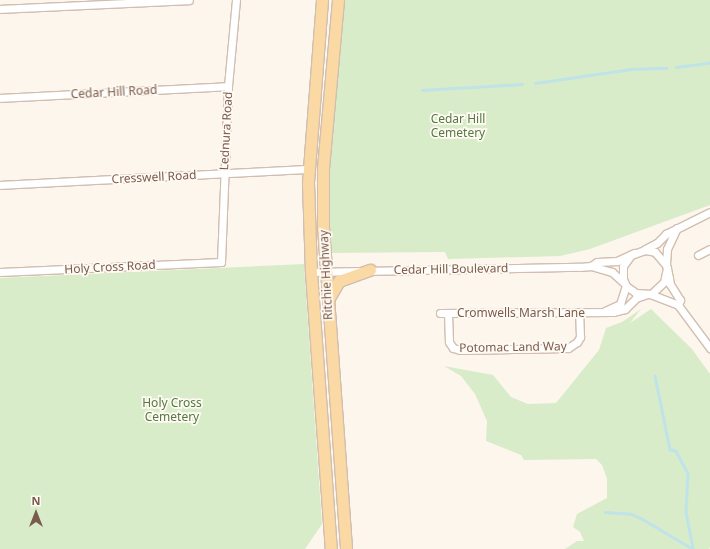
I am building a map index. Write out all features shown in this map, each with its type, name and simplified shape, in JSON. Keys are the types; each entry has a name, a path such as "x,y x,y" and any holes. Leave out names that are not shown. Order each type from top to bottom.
{"main road":[{"name":"Ritchie Highway","path":"322,0 308,169 311,272 331,549"},
{"name":"Ritchie Highway","path":"338,0 323,169 326,271 346,549"},
{"path":"328,300 332,289 339,281 370,270"}],"street":[{"path":"0,10 189,0"},
{"name":"Lednura Road","path":"220,262 228,86 236,0"},
{"name":"Cedar Hill Road","path":"0,98 228,86"},
{"name":"Cresswell Road","path":"0,185 308,169"},
{"name":"Cedar Hill Boulevard","path":"590,266 597,262 616,261 657,243 666,234 710,212"},
{"path":"648,294 664,282 667,249 677,228"},
{"path":"698,255 710,249"},
{"path":"625,284 623,266 637,252 655,252 666,266 670,284 680,300 678,305 710,348"},
{"name":"Holy Cross Road","path":"0,272 220,262"},
{"name":"Cedar Hill Boulevard","path":"311,272 590,266 612,272 636,293 648,294 678,305"},
{"name":"Cromwells Marsh Lane","path":"602,312 620,304 625,284"},
{"name":"Cromwells Marsh Lane","path":"440,313 602,312 625,309 636,298 648,294"},
{"name":"Potomac Land Way","path":"448,313 449,342 453,348 460,350 568,348 573,346 580,337 579,312"}],"green space":[{"name":"Cedar Hill Cemetery","path":"343,0 710,0 710,205 590,249 560,256 448,259 445,252 329,253 328,169"},
{"name":"Holy Cross Cemetery","path":"304,264 322,524 305,549 0,549 0,278"},
{"path":"641,309 630,323 651,309 692,349 710,374 710,547 709,549 565,549 577,541 584,541 580,532 573,527 577,514 607,498 607,479 602,465 596,459 524,460 521,455 486,441 487,421 475,394 461,376 444,366 493,375 511,397 528,404 556,403 599,350 606,328 622,322"}],"waterway":[{"path":"676,67 710,63"},
{"path":"535,83 631,69 666,68"},
{"path":"422,90 522,84"},
{"path":"655,376 670,449 676,451 688,474 686,512 693,549"},
{"path":"605,512 631,514 641,518 693,549"}]}
